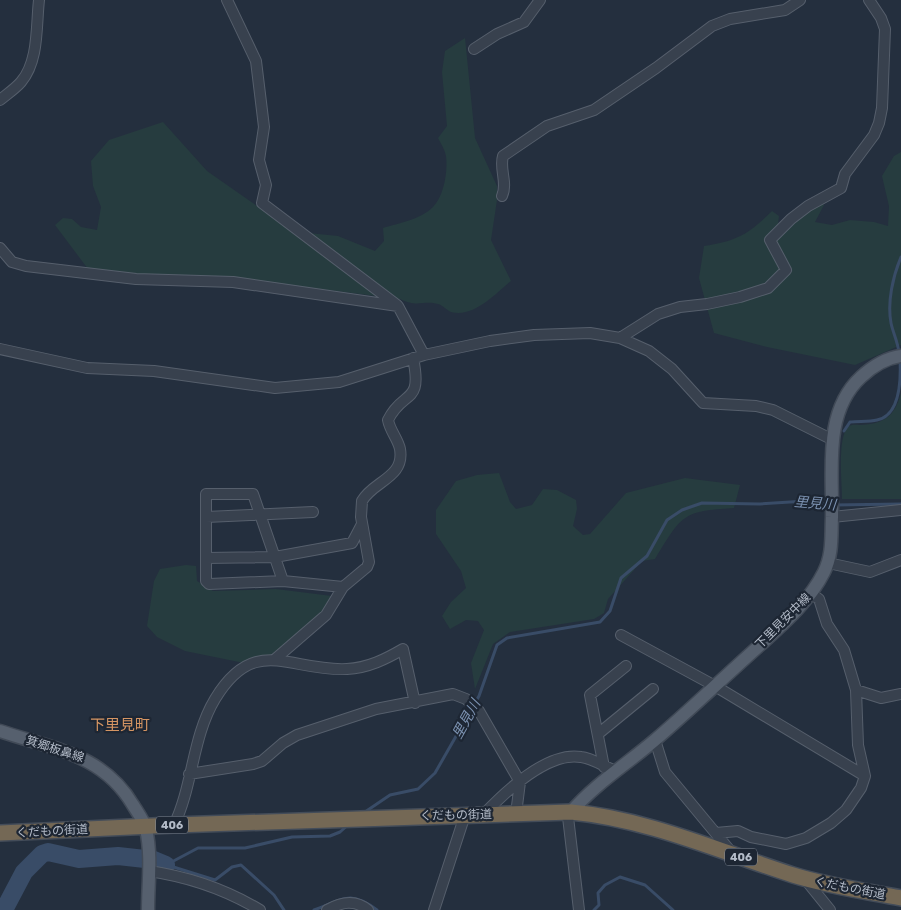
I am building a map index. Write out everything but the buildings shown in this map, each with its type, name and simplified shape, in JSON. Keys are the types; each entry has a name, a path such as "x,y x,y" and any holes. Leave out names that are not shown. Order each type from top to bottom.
{"highway":[{"name":"くだもの街道","path":"0,833 344,818 591,813 632,822 805,878 901,898"}],"main road":[{"name":"下里見安中線","path":"572,812 610,769 655,740 791,616 811,594 828,563 832,544 833,440 836,420 848,391 870,369 882,362 901,356"},
{"name":"箕郷板鼻線","path":"0,731 89,760 106,771 128,796 145,826 149,870 148,910"}],"street":[{"path":"0,100 21,82 29,70 34,55 39,0"},
{"path":"227,0 256,61 264,127 258,160 266,185 262,204 398,306 424,355"},
{"path":"474,49 497,34 524,22 540,0"},
{"path":"502,196 505,190 501,162 503,156 534,134 594,110 656,68 712,26 730,19 785,10 800,0"},
{"path":"620,338 658,314 680,307 708,304 740,297 768,288 786,270 770,240 791,219 808,206 841,188 845,174 874,135 879,123 882,108 885,29 881,18 868,0"},
{"path":"0,248 12,262 26,266 136,279 232,282 398,306"},
{"path":"0,350 87,368 154,370 275,388 339,382 424,355 490,341 534,335 590,333 620,338 661,359 704,403 756,406 773,410 833,440"},
{"path":"274,660 326,615 343,587 367,567 369,562 361,517 364,497 389,479 400,462 398,443 388,420 391,413 412,393 418,380 413,358"},
{"path":"283,582 253,494 206,494 206,581 209,584 283,582 343,587"},
{"path":"832,516 901,510"},
{"path":"206,517 260,516 313,512"},
{"path":"206,558 275,557 352,543 362,524"},
{"path":"828,563 870,572 901,560"},
{"path":"716,833 738,831 751,837 786,844 806,838 846,810 861,788 865,776 858,745 856,690 844,650 827,624 819,599 811,594"},
{"path":"621,635 715,686 865,776"},
{"path":"174,825 184,805 189,774 215,699 238,672 248,664 274,660 346,669 375,664 403,649 415,703"},
{"path":"610,769 598,734 590,695 626,666"},
{"path":"598,734 653,689"},
{"path":"856,690 881,698 901,694"},
{"path":"189,774 253,764 262,761 283,743 297,735 376,709 415,703 453,694 466,700 479,711 520,782 516,814"},
{"path":"655,740 665,772 732,853"},
{"path":"484,814 499,798 520,782 562,757 581,756 610,769"},
{"path":"572,812 568,817 579,910"},
{"path":"434,910 465,815"},
{"path":"149,870 208,884 235,895 260,910"},
{"path":"805,878 830,910"},
{"path":"327,910 335,906 355,902 368,910"}],"green space":[{"path":"465,38 475,138 497,186 497,200 491,240 511,281 484,304 468,312 451,312 433,303 411,303 400,299 240,279 155,278 88,269 55,225 63,218 72,219 81,227 97,230 101,207 93,186 91,161 109,140 163,122 207,171 277,220 308,233 338,236 375,251 384,241 383,228 422,215 433,207 440,196 446,169 445,154 438,138 447,126 442,72 445,51"},
{"path":"901,152 901,345 855,365 767,347 714,333 699,278 704,246 725,242 742,235 772,211 779,216 777,233 822,201 824,205 815,222 832,225 850,220 874,222 888,226 889,206 882,176 894,156"},
{"path":"901,393 901,499 842,499 841,450 842,441 848,427 851,425 875,423 887,418 895,408"},
{"path":"499,473 510,502 516,509 532,505 543,489 557,490 576,500 577,509 573,526 583,535 590,534 626,493 685,478 740,485 734,508 693,514 678,524 655,559 642,561 608,599 604,613 594,619 510,632 493,644 475,689 471,663 484,630 478,621 466,620 450,629 442,616 451,602 466,588 461,571 436,534 436,510 456,481 477,475"},
{"path":"186,565 196,566 197,581 213,591 276,589 332,596 322,615 273,655 244,663 185,651 157,637 147,626 154,581 160,569"}],"waterway":[{"path":"899,353 891,323 890,298 893,281 901,257"},
{"path":"844,431 850,422 877,420 885,417 891,411 898,395 900,359"},
{"name":"里見川","path":"362,814 390,795 418,789 435,773 479,696 497,645 507,638 600,622 610,611 621,578 647,556 667,520 682,510 702,503 760,504 806,501 828,504"},
{"name":"里見川","path":"834,505 901,504"},
{"name":"里見川","path":"166,865 198,848 245,848 292,837 330,836 340,832 349,824"},
{"name":"里見川","path":"4,910 24,872 42,854 48,852 79,859 118,856 154,860 166,865"},
{"path":"167,865 215,880 232,867 241,865 274,895 284,910"},
{"path":"594,910 599,905 598,893 605,885 620,877 645,885 673,910"},
{"path":"314,910 346,898 359,900 377,910"}],"district":[{"name":"下里見町","path":"120,725"}]}
